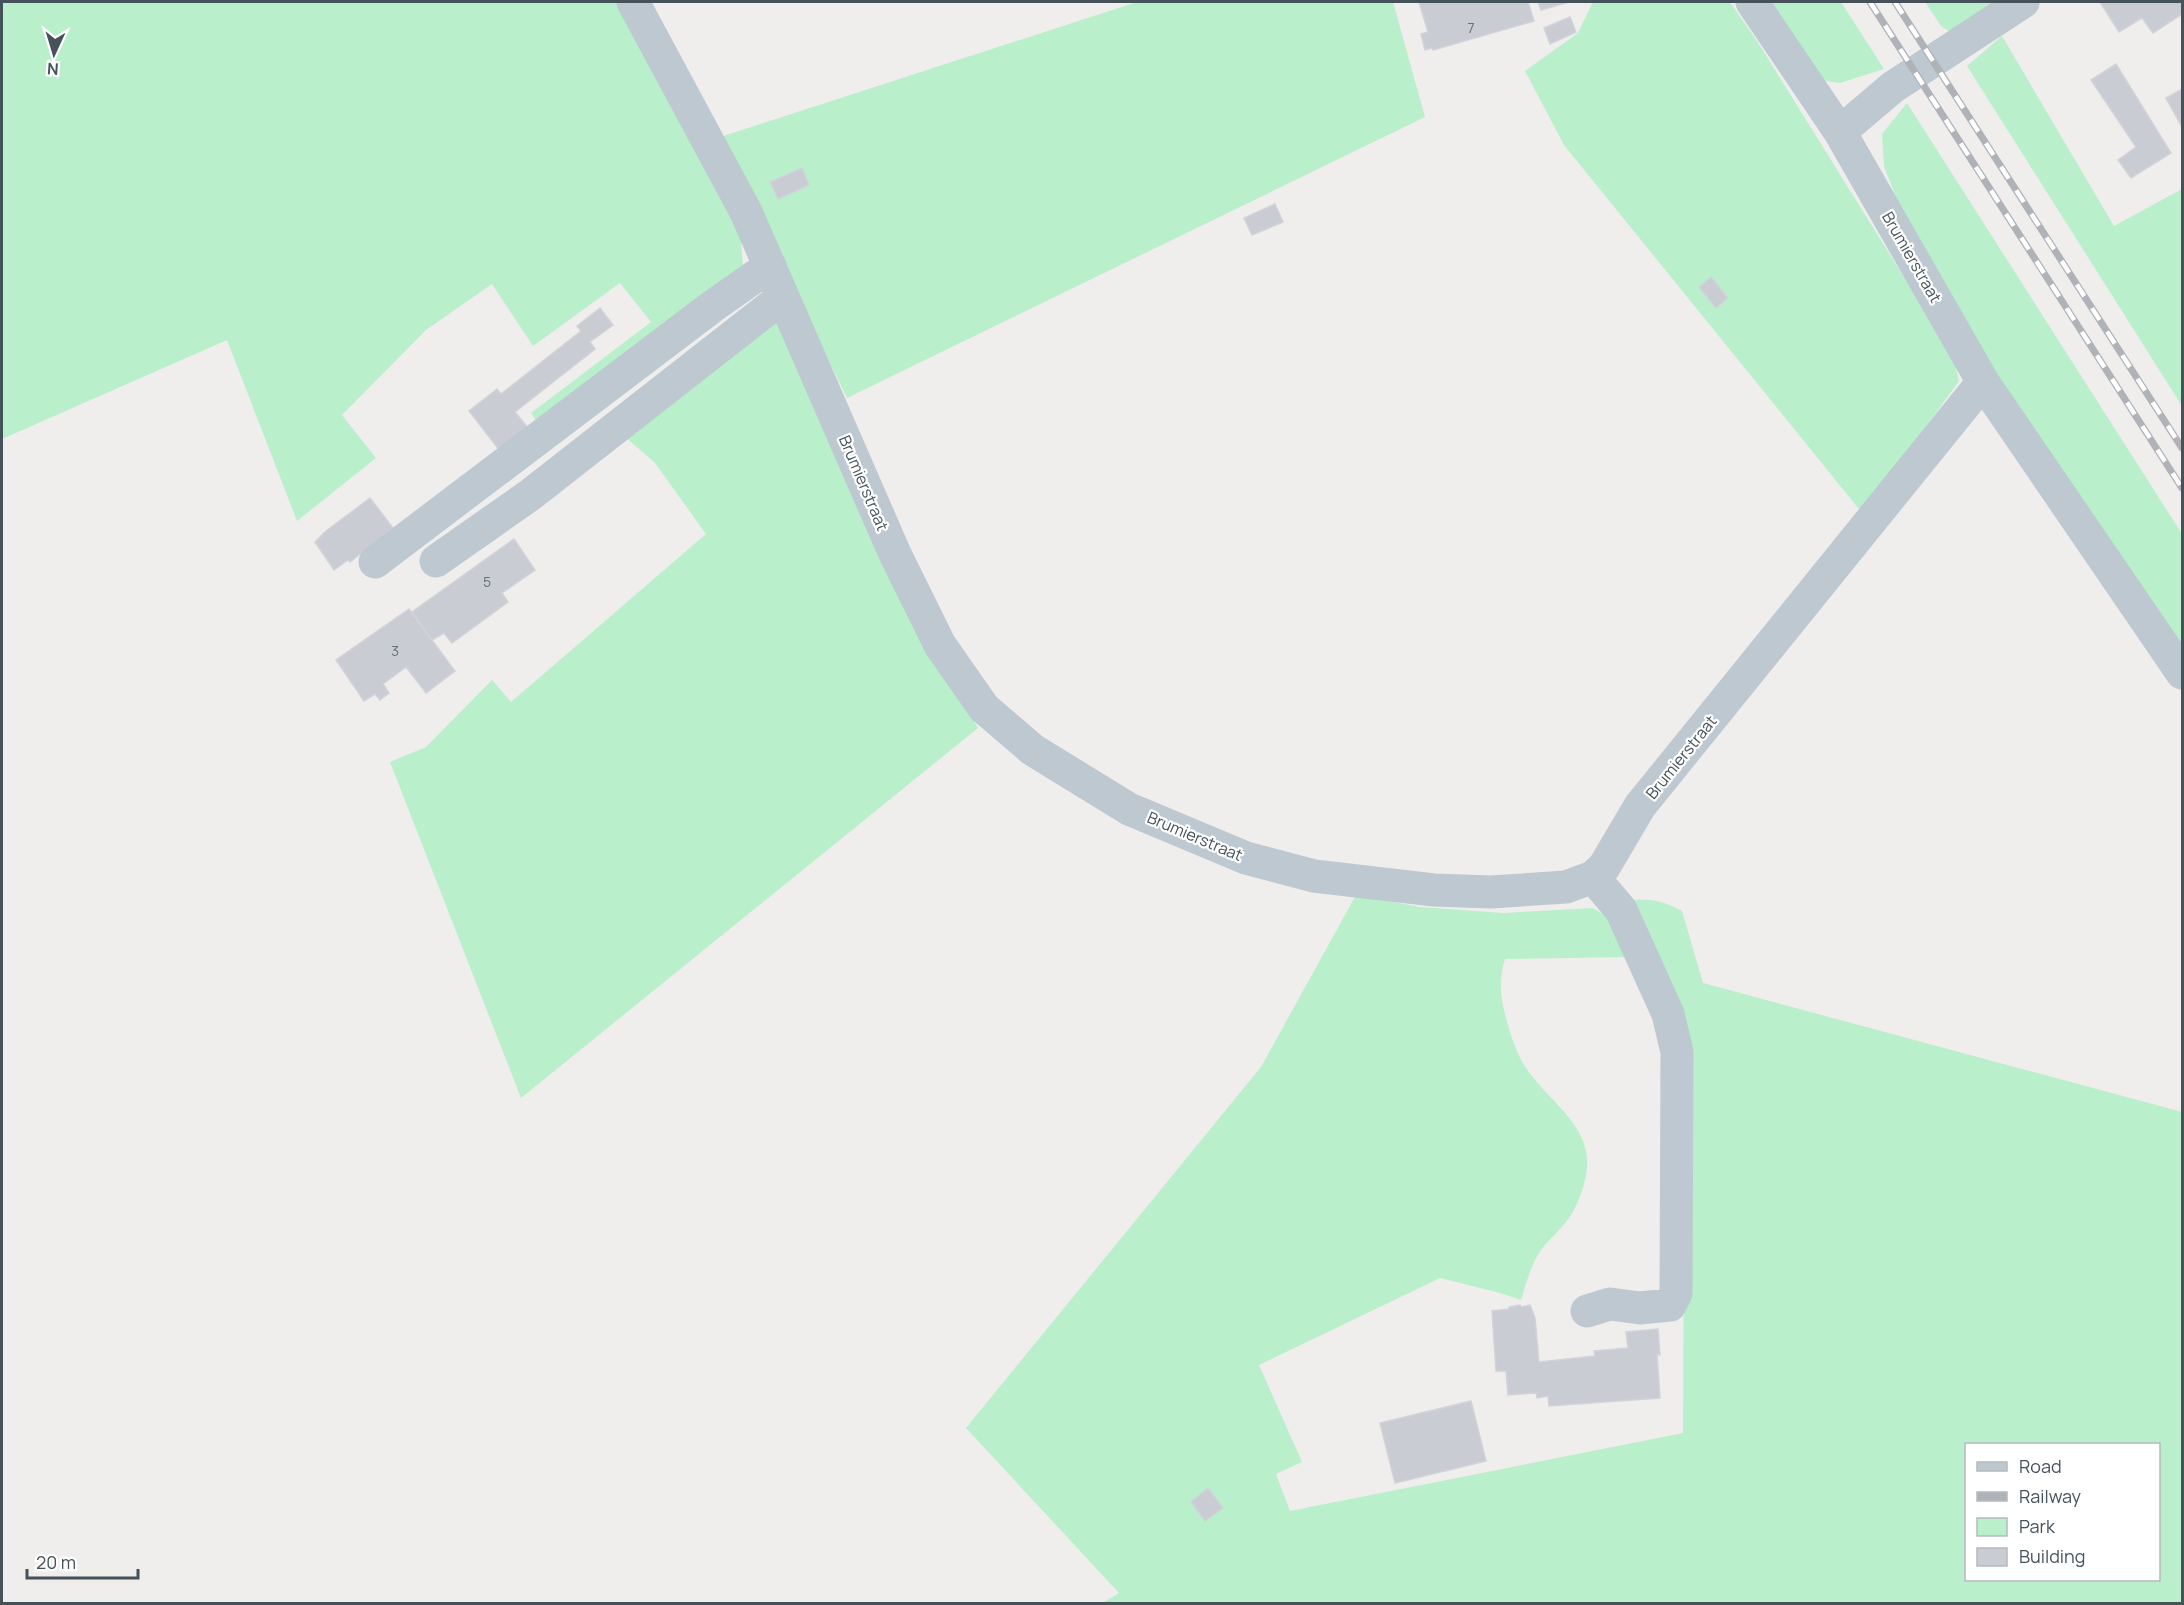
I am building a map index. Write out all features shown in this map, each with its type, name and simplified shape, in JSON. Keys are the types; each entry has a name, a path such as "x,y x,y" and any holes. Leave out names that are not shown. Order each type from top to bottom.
{"street":[{"name":"Brumierstraat","path":"633,2 746,212 895,554 940,645 984,708 1034,750 1129,808 1246,858 1314,876 1434,890 1491,892 1566,887 1593,877 1604,867 1640,806 1983,382"},
{"name":"Brumierstraat","path":"1752,2 1840,132 1983,382 2182,673"},
{"path":"1840,132 1893,87 2023,2"},
{"path":"375,562 713,306 770,266"},
{"path":"436,561 530,495 783,297"},
{"path":"1587,1311 1610,1304 1640,1308 1670,1305 1676,1293 1677,1052 1668,1014 1621,910 1593,877"}],"green space":[{"path":"2,2 622,2 740,227 744,280 733,311 507,483 490,464 540,426 531,413 651,322 620,283 533,346 492,284 426,330 342,415 376,458 297,521 227,340 2,439"},
{"path":"1137,2 1393,2 1425,117 847,398 720,137"},
{"path":"1593,2 1730,2 1757,41 1953,356 1959,381 1863,514 1564,145 1525,71 1578,33"},
{"path":"1764,2 1841,2 1884,69 1840,83 1820,80"},
{"path":"1925,2 1999,2 1952,33 1941,26"},
{"path":"2002,36 2114,226 2182,189 2182,406 1967,66"},
{"path":"1907,103 2182,534 2182,657 2086,516 1977,342 1902,213 1884,166 1882,134"},
{"path":"780,313 927,641 978,728 521,1098 390,762 426,747 492,680 511,702 706,534 655,463 623,435"},
{"path":"1356,895 1420,907 1503,913 1593,908 1611,919 1627,957 1505,959 1501,990 1504,1012 1515,1048 1524,1065 1564,1112 1582,1138 1587,1167 1579,1198 1568,1220 1537,1256 1521,1300 1440,1278 1259,1365 1302,1462 1276,1474 1290,1511 1683,1433 1685,1049 1630,900 1657,901 1682,911 1703,983 2182,1112 2182,1603 1102,1603 1119,1593 966,1428 1261,1067"}],"building":[{"path":"1419,2 1528,2 1534,21 1433,50 1432,48 1425,50 1421,34 1428,32"},
{"path":"1538,2 1569,2 1541,10"},
{"path":"2100,2 2182,2 2182,14 2153,33 2142,18 2119,32"},
{"path":"1570,17 1576,32 1550,44 1544,28"},
{"path":"2116,64 2171,153 2131,178 2118,160 2136,147 2091,80"},
{"path":"2182,89 2182,127 2166,98"},
{"path":"802,168 809,185 778,199 770,182"},
{"path":"1275,204 1283,222 1252,235 1244,218"},
{"path":"1711,277 1728,298 1716,308 1699,287"},
{"path":"600,308 613,325 590,342 595,349 515,412 528,428 500,451 469,411 497,389 501,394 581,331 577,326"},
{"path":"370,498 393,528 350,562 348,560 334,570 315,542"},
{"path":"514,539 535,570 502,593 508,602 452,643 444,633 432,640 412,612"},
{"path":"409,609 455,671 426,693 406,667 383,684 389,693 380,700 375,694 364,701 336,660"},
{"path":"1520,1305 1521,1307 1530,1305 1535,1318 1539,1362 1595,1356 1594,1351 1628,1348 1626,1332 1658,1329 1660,1398 1549,1406 1548,1396 1537,1398 1536,1393 1508,1395 1506,1371 1496,1371 1492,1311"},
{"path":"1471,1401 1486,1461 1395,1483 1380,1423"},
{"path":"1208,1488 1223,1508 1205,1521 1191,1502"}],"railway":[{"path":"1870,2 2182,488"},
{"path":"1895,2 2182,448"}]}
